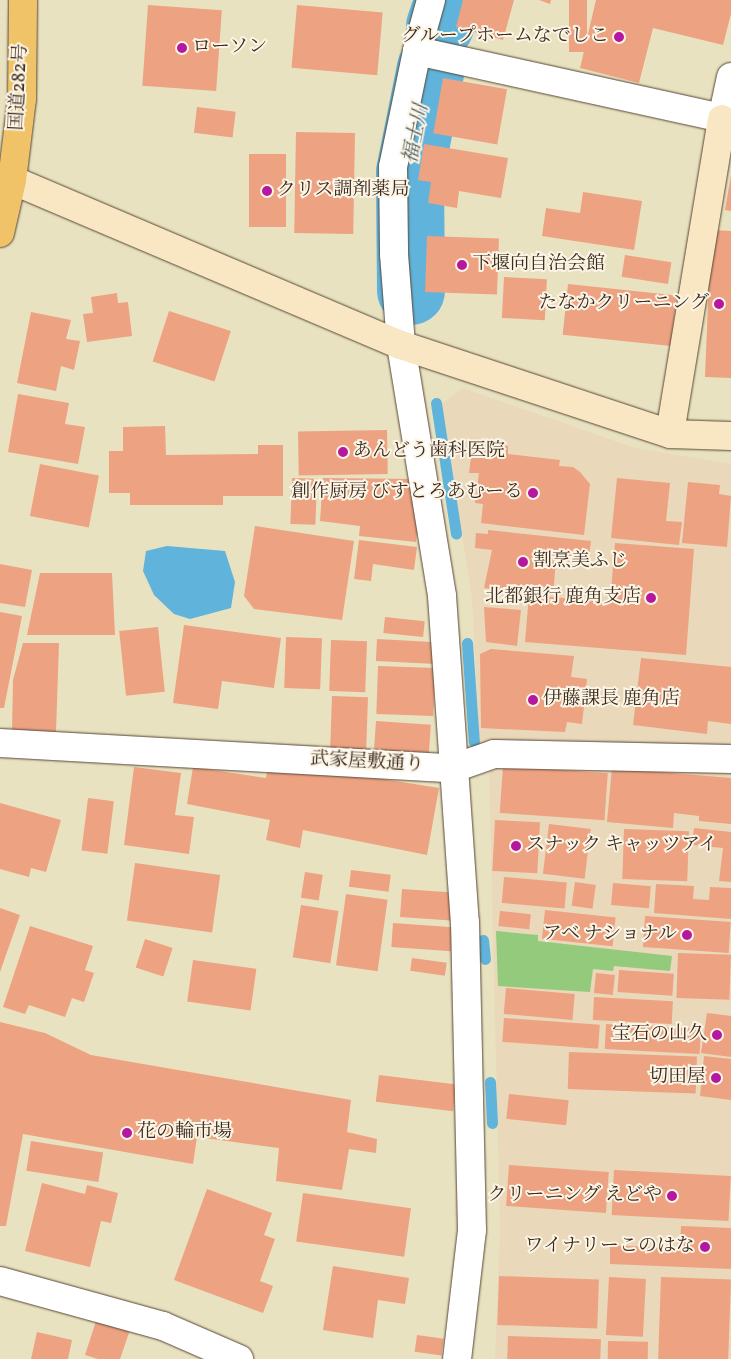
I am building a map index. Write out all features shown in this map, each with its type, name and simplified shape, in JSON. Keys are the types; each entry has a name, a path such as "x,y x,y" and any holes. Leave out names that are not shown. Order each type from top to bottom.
{"highway":[{"name":"国道282号","path":"0,233 6,177 22,99 23,0"}],"street":[{"path":"431,0 416,51 393,167 400,344 442,596 465,922 472,1140 472,1230 457,1359"},
{"path":"416,51 727,120"},
{"path":"670,434 727,120 731,77"},
{"path":"6,177 400,344 670,434 731,436"},
{"name":"武家屋敷通り","path":"0,743 454,768 494,754 731,760"},
{"path":"0,1282 163,1326 239,1359"}],"shaded area":[{"path":"463,388 635,448 731,464 731,1359 495,1359 500,1227 489,770 480,748 472,599 442,404"}],"green space":[{"path":"496,931 538,935 538,941 672,956 670,971 614,966 613,971 593,969 590,992 498,986"}],"water":[{"path":"167,546 225,551 235,582 231,608 190,619 174,614 154,595 143,571 146,551"}],"building":[{"path":"463,0 514,0 503,40 456,27"},
{"path":"539,0 551,0 550,4"},
{"path":"569,0 587,0 587,52 569,52"},
{"name":"グループホームなでしこ","path":"596,0 731,0 731,14 723,45 653,28 639,83 580,68"},
{"name":"ローソン","path":"148,5 222,10 216,91 142,86"},
{"path":"297,5 383,12 377,75 292,68"},
{"path":"443,78 507,89 497,144 433,133"},
{"path":"197,107 236,112 233,138 194,133"},
{"path":"296,132 355,133 353,234 294,233"},
{"path":"424,144 508,158 501,198 459,191 457,208 428,203 431,182 418,180"},
{"name":"クリス調剤薬局","path":"249,154 286,154 286,227 249,227"},
{"path":"731,175 731,211 725,210"},
{"path":"583,192 642,201 634,250 542,236 546,208 580,213"},
{"name":"たなかクリーニング","path":"711,230 731,231 731,378 705,377"},
{"name":"下堰向自治会館","path":"427,236 499,239 497,294 425,292"},
{"path":"625,255 671,262 668,284 622,277"},
{"path":"504,277 547,279 545,320 502,318"},
{"path":"568,284 676,295 671,346 563,335"},
{"path":"117,293 118,303 128,302 132,336 87,342 83,314 93,313 91,297"},
{"path":"169,311 231,331 214,381 153,361"},
{"path":"31,312 71,320 66,339 80,341 74,370 61,366 56,391 17,383"},
{"path":"18,394 69,403 65,424 85,427 78,464 8,452"},
{"path":"165,426 166,455 258,454 258,445 283,445 283,496 223,496 223,505 130,505 130,493 109,493 109,451 123,451 123,427"},
{"name":"あんどう歯科医院","path":"387,430 388,474 299,476 298,432"},
{"name":"創作厨房 びすとろあむーる","path":"473,442 508,446 508,454 560,460 559,466 573,467 580,472 590,484 584,535 481,523 483,504 475,503 479,473 469,473"},
{"path":"40,464 99,475 89,527 30,516"},
{"path":"292,478 317,479 315,525 290,524"},
{"path":"323,478 419,479 420,508 416,542 359,536 360,526 320,521"},
{"path":"617,478 670,483 666,521 682,522 679,545 611,538"},
{"path":"688,482 720,485 719,494 731,496 727,547 682,543"},
{"path":"255,526 354,541 342,620 254,609 244,596"},
{"name":"割烹美ふじ","path":"488,530 591,541 588,564 556,560 553,595 484,588 492,550 475,548 476,533 488,534"},
{"path":"359,540 417,547 414,570 373,564 371,581 354,579"},
{"name":"北都銀行 鹿角支店","path":"615,543 694,549 686,655 525,642 529,595 610,602"},
{"path":"0,564 32,570 25,607 0,603"},
{"path":"40,573 112,573 115,635 27,635"},
{"path":"484,607 521,610 517,646 486,642"},
{"path":"0,612 22,616 4,708 0,708"},
{"path":"385,617 425,621 423,637 383,633"},
{"path":"184,625 281,638 274,688 222,681 218,709 173,703"},
{"path":"158,627 165,692 126,696 119,631"},
{"path":"286,637 322,638 320,689 284,688"},
{"path":"377,639 437,642 436,664 376,661"},
{"path":"331,640 367,641 365,692 329,691"},
{"path":"23,643 59,643 56,732 12,731 13,680"},
{"name":"伊藤課長 鹿角店","path":"491,649 574,656 571,677 587,679 582,724 567,722 565,732 481,728 480,654"},
{"path":"641,658 731,667 731,724 708,721 707,734 633,725"},
{"path":"378,666 435,668 433,716 376,714"},
{"path":"332,696 368,697 366,749 330,748"},
{"path":"376,721 431,725 429,755 374,751"},
{"path":"268,764 308,767 439,788 427,855 303,830 300,848 266,840 270,820 187,804 193,767 266,778"},
{"path":"503,766 608,773 604,820 500,813"},
{"path":"134,767 181,773 175,815 194,817 189,854 124,845"},
{"path":"612,768 731,778 731,824 699,821 699,816 674,813 673,828 607,822"},
{"path":"88,798 114,801 107,854 82,851"},
{"path":"0,803 61,820 46,872 31,868 29,877 0,869"},
{"name":"スナック キャッツアイ","path":"495,820 540,822 537,873 492,871"},
{"path":"549,824 591,829 585,879 543,874"},
{"path":"694,828 731,832 731,882 719,881 723,848 692,845"},
{"path":"624,829 689,831 687,881 622,879"},
{"path":"135,863 220,875 212,932 127,920"},
{"path":"351,870 391,875 389,892 349,887"},
{"path":"305,872 323,875 319,900 301,898"},
{"path":"504,877 567,882 564,908 502,903"},
{"path":"575,882 596,885 592,909 572,906"},
{"path":"613,883 651,886 649,908 611,905"},
{"path":"656,884 694,886 693,899 709,900 710,887 731,888 731,919 654,913"},
{"path":"402,889 453,893 451,920 400,917"},
{"path":"346,894 388,900 378,971 336,965"},
{"path":"301,905 339,911 330,963 293,957"},
{"path":"0,908 20,915 0,972"},
{"path":"545,910 616,917 613,946 542,939"},
{"path":"500,911 531,914 529,929 498,926"},
{"name":"アベ ナショナル","path":"645,916 731,922 729,953 643,947"},
{"path":"393,923 453,927 451,951 391,947"},
{"path":"30,926 93,946 85,970 94,973 84,1002 72,998 65,1017 29,1005 25,1014 3,1007"},
{"path":"145,939 173,948 163,976 136,968"},
{"path":"678,953 731,955 729,1000 676,998"},
{"path":"412,958 447,963 445,976 410,971"},
{"path":"193,960 256,969 251,1010 187,1002"},
{"path":"619,970 674,974 672,996 617,992"},
{"path":"596,973 615,975 613,995 594,993"},
{"path":"506,988 575,994 572,1020 504,1014"},
{"path":"594,997 673,1001 672,1024 593,1020"},
{"name":"宝石の山久","path":"707,1013 731,1016 731,1057 701,1053"},
{"path":"504,1018 600,1025 598,1049 502,1042"},
{"path":"0,1022 45,1033 91,1055 351,1100 347,1132 377,1139 376,1153 349,1149 342,1190 276,1181 279,1148 197,1137 193,1164 23,1134 6,1226 0,1226"},
{"path":"606,1024 701,1029 700,1054 605,1049"},
{"path":"569,1052 697,1056 696,1093 568,1089"},
{"name":"切田屋","path":"704,1056 731,1059 731,1100 700,1096"},
{"path":"379,1075 456,1085 453,1111 376,1102"},
{"path":"509,1094 569,1100 566,1125 506,1119"},
{"path":"31,1141 103,1152 98,1182 26,1171"},
{"path":"509,1165 609,1172 606,1213 506,1206"},
{"name":"クリーニング えどや","path":"614,1170 731,1176 728,1221 612,1215"},
{"path":"42,1183 85,1194 87,1185 118,1193 111,1223 101,1221 90,1267 25,1251"},
{"path":"207,1189 272,1213 264,1235 275,1239 260,1281 273,1286 263,1313 174,1280"},
{"path":"303,1193 411,1208 404,1257 296,1242"},
{"name":"ワイナリーこのはな","path":"681,1226 731,1228 731,1269 610,1264 610,1245 680,1249"},
{"path":"333,1266 409,1278 405,1304 378,1300 373,1338 323,1330"},
{"path":"499,1276 599,1279 597,1328 497,1325"},
{"path":"609,1277 646,1279 643,1337 606,1335"},
{"path":"661,1277 731,1279 728,1359 658,1359"},
{"path":"97,1318 130,1330 120,1359 98,1359 85,1355"},
{"path":"37,1332 72,1340 68,1359 31,1359"},
{"path":"417,1335 444,1339 441,1356 415,1352"},
{"path":"508,1336 601,1339 600,1359 507,1359"},
{"path":"608,1341 648,1342 648,1359 608,1359"}],"waterway":[{"name":"福士川","path":"440,26 449,0"},
{"name":"福士川","path":"411,291 410,173 431,68"},
{"path":"436,403 456,533"},
{"path":"467,643 474,742"},
{"path":"483,940 485,959"},
{"path":"490,1082 492,1123"}],"place":[{"name":"グループホームなでしこ","path":"619,37"},
{"name":"ローソン","path":"182,48"},
{"name":"クリス調剤薬局","path":"267,191"},
{"name":"下堰向自治会館","path":"462,265"},
{"name":"たなかクリーニング","path":"719,304"},
{"name":"あんどう歯科医院","path":"343,452"},
{"name":"創作厨房 びすとろあむーる","path":"533,493"},
{"name":"割烹美ふじ","path":"523,562"},
{"name":"北都銀行 鹿角支店","path":"651,598"},
{"name":"伊藤課長 鹿角店","path":"533,700"},
{"name":"スナック キャッツアイ","path":"516,846"},
{"name":"アベ ナショナル","path":"687,935"},
{"name":"宝石の山久","path":"717,1035"},
{"name":"切田屋","path":"716,1078"},
{"name":"花の輪市場","path":"127,1133"},
{"name":"クリーニング えどや","path":"672,1196"},
{"name":"ワイナリーこのはな","path":"705,1247"}]}
